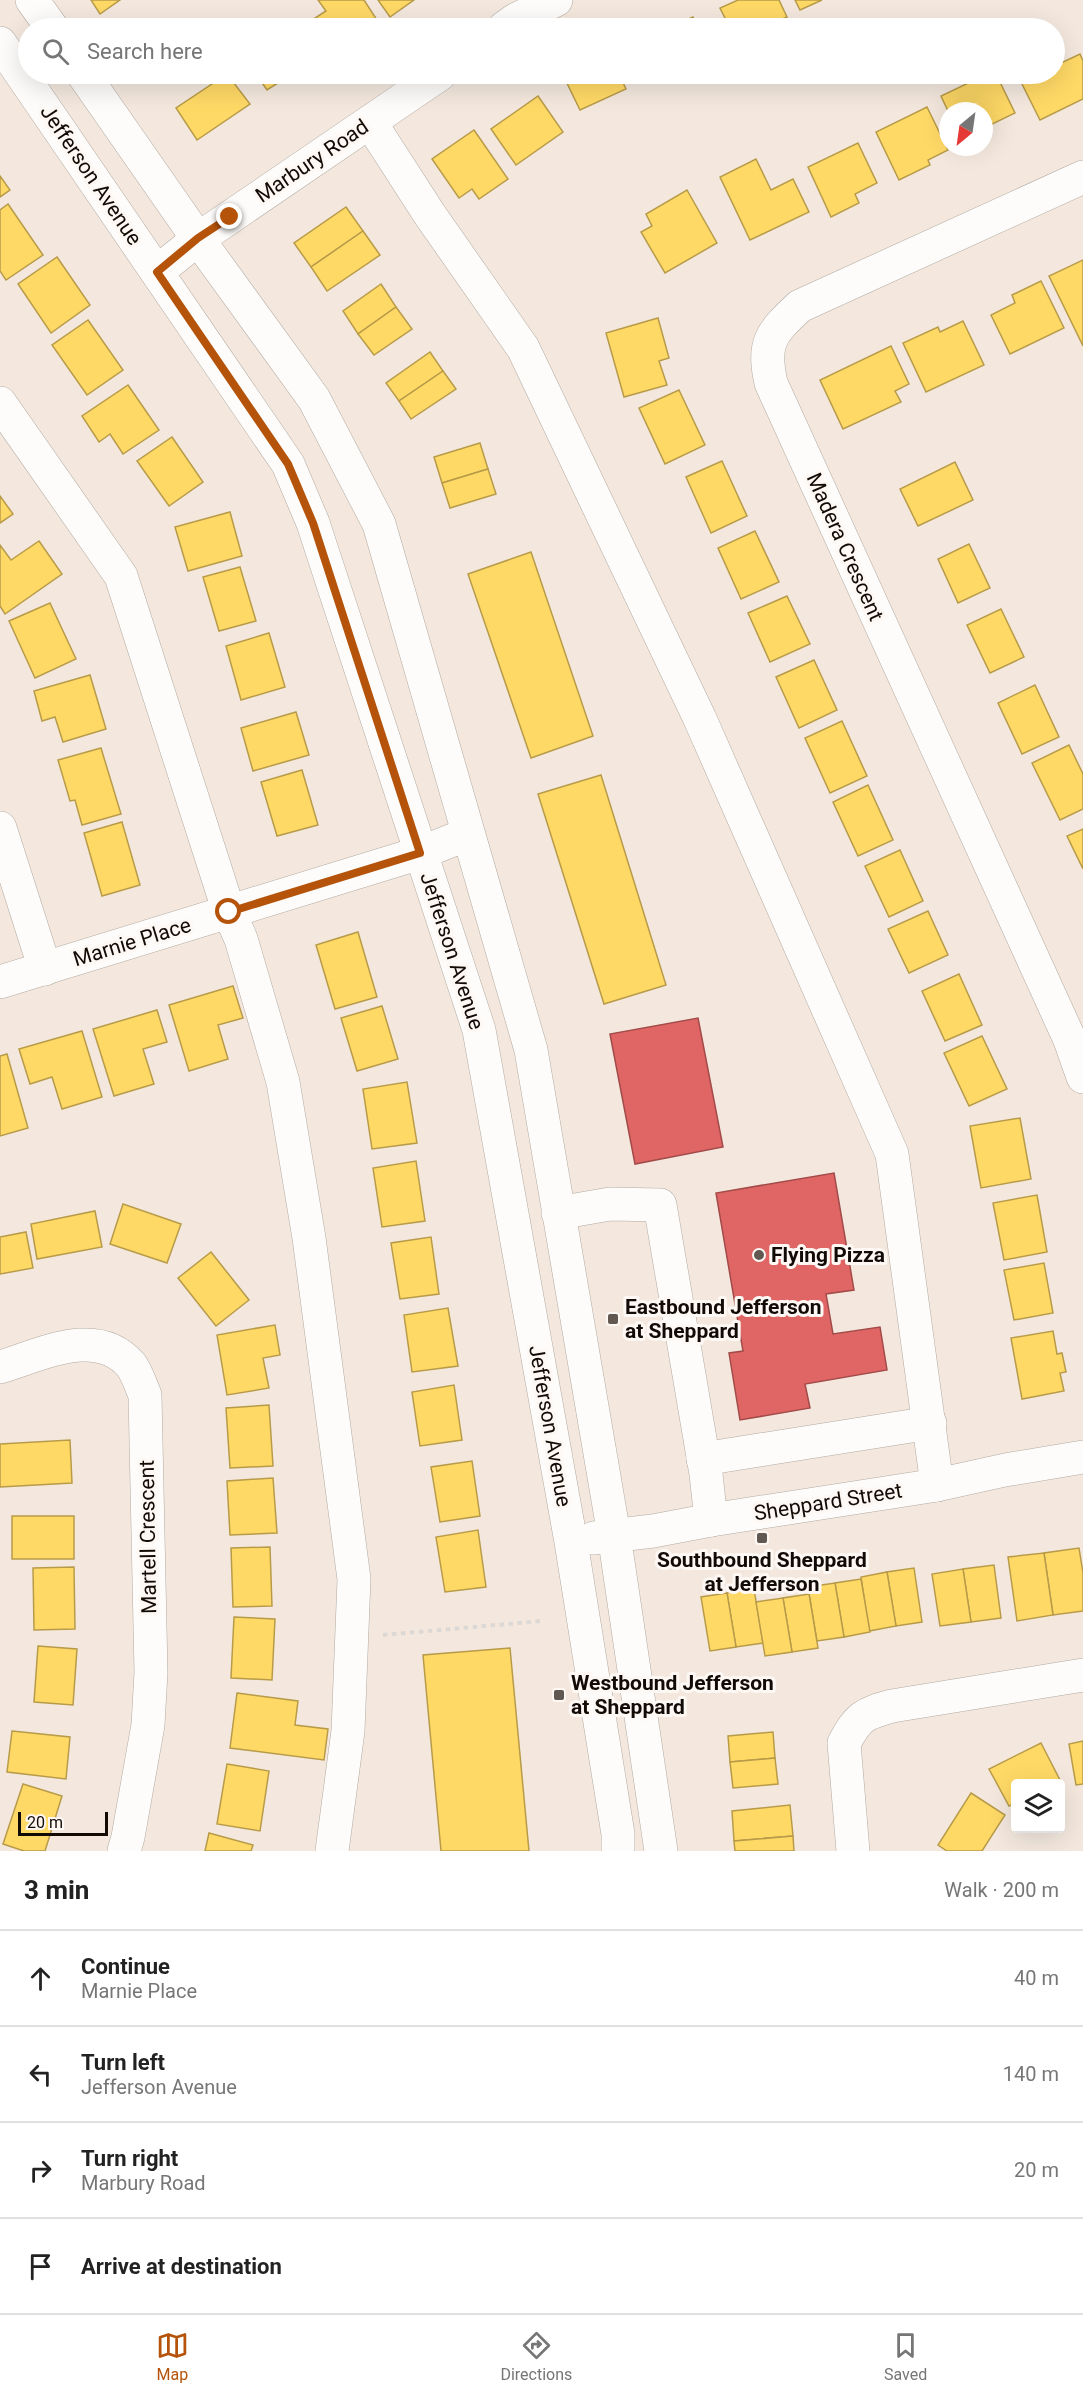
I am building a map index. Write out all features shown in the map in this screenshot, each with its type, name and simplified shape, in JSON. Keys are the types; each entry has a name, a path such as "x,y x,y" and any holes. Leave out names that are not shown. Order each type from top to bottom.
{"street":[{"path":"32,0 45,18"},
{"path":"519,18 556,0"},
{"name":"Jefferson Avenue","path":"0,43 18,69"},
{"name":"Jefferson Avenue","path":"28,84 288,464 313,523 479,1030 571,1542 618,1834 618,1851"},
{"name":"Jefferson Avenue","path":"90,84 314,399 379,524 531,1050 614,1535 661,1851"},
{"name":"Marbury Road","path":"157,272 198,238 425,84"},
{"path":"370,122 430,215 523,348 700,719 892,1154 937,1485"},
{"name":"Madera Crescent","path":"1083,177 800,306 782,323 770,339 766,361 771,383 1065,1030 1083,1077"},
{"path":"0,403 121,576 229,912 241,939 283,1082 309,1238 354,1579 348,1731 332,1851"},
{"path":"0,828 45,969"},
{"name":"Marnie Place","path":"0,982 420,853 468,834"},
{"path":"558,1213 610,1204 660,1205 703,1459 711,1520"},
{"name":"Martell Crescent","path":"0,1367 77,1344 107,1347 131,1366 145,1395 151,1672 148,1725 124,1851"},
{"path":"703,1459 930,1424"},
{"name":"Sheppard Street","path":"571,1542 937,1485 1083,1456"},
{"path":"853,1851 844,1743 852,1728 865,1713 892,1706 1083,1675"}],"path":[{"path":"352,1637 541,1621"}],"building: Homes":[{"path":"91,0 120,0 100,14"},
{"path":"318,0 364,0 376,18 315,18 326,11"},
{"path":"378,0 414,0 390,17"},
{"path":"738,0 779,0 787,17 725,18 720,8"},
{"path":"795,0 822,0 800,10"},
{"path":"1080,54 1083,61 1083,99 1040,120 1022,84 1065,84 1065,61"},
{"path":"212,84 235,84 250,104 197,140 176,108"},
{"path":"263,84 276,84 267,90"},
{"path":"567,84 624,84 626,89 580,110"},
{"path":"966,84 1001,84 1015,113 993,124 993,102 944,102 941,96"},
{"path":"538,96 563,132 516,165 491,129"},
{"path":"927,107 939,132 939,154 928,160 930,165 899,180 876,132"},
{"path":"474,130 508,179 479,199 472,189 459,198 432,159"},
{"path":"858,143 877,183 855,194 859,203 831,217 808,167"},
{"path":"756,159 771,190 793,179 809,212 750,240 720,177"},
{"path":"0,176 10,190 0,197"},
{"path":"687,190 717,243 665,273 641,232 652,226 646,214"},
{"path":"8,204 43,255 6,280 0,271 0,210"},
{"path":"346,207 363,231 311,267 294,243"},
{"path":"363,231 380,255 327,291 311,267"},
{"path":"57,257 90,305 51,333 18,284"},
{"path":"1083,260 1083,346 1049,276"},
{"path":"1041,281 1064,328 1010,354 991,315 1015,303 1012,295"},
{"path":"381,284 396,307 358,334 343,311"},
{"path":"396,307 412,329 374,355 358,334"},
{"path":"658,318 669,358 659,361 667,385 624,397 606,333"},
{"path":"88,320 123,370 87,395 52,345"},
{"path":"963,321 984,365 926,392 903,343 938,327 940,332"},
{"path":"891,346 909,384 895,391 901,402 843,429 820,380"},
{"path":"430,352 443,371 399,401 386,383"},
{"path":"443,371 456,389 411,419 399,401"},
{"path":"128,385 159,430 123,454 110,434 99,442 82,416"},
{"path":"679,390 705,445 665,464 639,408"},
{"path":"172,437 203,482 169,506 137,461"},
{"path":"480,443 488,469 442,483 434,457"},
{"path":"722,461 747,516 711,533 686,477"},
{"path":"955,462 973,500 918,526 900,489"},
{"path":"488,469 496,494 450,508 442,483"},
{"path":"0,496 13,514 0,523"},
{"path":"230,512 242,556 188,571 175,527"},
{"path":"755,531 779,582 741,599 718,548"},
{"path":"39,541 62,574 5,614 0,606 0,545 11,560"},
{"path":"969,544 990,588 958,603 938,559"},
{"path":"531,552 593,736 531,758 468,574"},
{"path":"240,567 256,621 219,631 203,577"},
{"path":"787,596 810,644 770,662 748,613"},
{"path":"50,603 76,659 35,678 9,621"},
{"path":"1001,609 1024,657 990,673 967,625"},
{"path":"269,633 285,687 241,700 226,646"},
{"path":"814,660 837,710 799,728 776,677"},
{"path":"90,675 106,729 63,742 55,717 42,721 34,691"},
{"path":"1035,685 1059,737 1022,754 998,703"},
{"path":"296,712 309,755 253,771 241,728"},
{"path":"842,721 867,776 830,793 805,738"},
{"path":"1069,745 1083,774 1083,809 1060,820 1032,763"},
{"path":"101,748 121,814 82,825 75,800 70,801 58,760"},
{"path":"302,770 318,825 277,836 261,782"},
{"path":"601,775 666,985 604,1004 538,794"},
{"path":"868,785 893,840 858,856 833,802"},
{"path":"122,822 140,885 102,896 84,833"},
{"path":"1083,829 1083,869 1067,836"},
{"path":"900,850 923,901 889,917 865,866"},
{"path":"928,911 948,955 909,973 888,929"},
{"path":"358,932 377,997 335,1009 316,945"},
{"path":"959,974 982,1025 945,1041 922,991"},
{"path":"233,986 243,1018 218,1025 228,1059 189,1071 169,1005"},
{"path":"382,1006 398,1059 357,1071 341,1018"},
{"path":"157,1010 167,1042 143,1049 154,1084 114,1096 93,1029"},
{"path":"82,1031 102,1097 62,1109 52,1077 30,1084 19,1049"},
{"path":"982,1036 1007,1089 969,1106 944,1053"},
{"path":"7,1054 28,1128 0,1136 0,1056"},
{"path":"407,1082 417,1143 372,1149 363,1089"},
{"path":"1020,1118 1031,1179 981,1188 970,1126"},
{"path":"416,1161 425,1221 382,1227 373,1168"},
{"path":"1037,1195 1047,1252 1004,1260 993,1203"},
{"path":"123,1204 181,1224 167,1263 110,1244"},
{"path":"95,1211 102,1247 37,1259 31,1224"},
{"path":"26,1232 33,1268 0,1274 0,1237"},
{"path":"431,1237 439,1294 400,1299 391,1243"},
{"path":"211,1252 249,1300 216,1326 178,1278"},
{"path":"1044,1263 1053,1313 1014,1320 1004,1270"},
{"path":"448,1308 458,1366 412,1372 404,1315"},
{"path":"275,1325 280,1355 263,1358 269,1388 227,1395 217,1335"},
{"path":"1053,1331 1057,1354 1062,1353 1066,1372 1060,1373 1064,1391 1022,1399 1011,1338"},
{"path":"454,1385 462,1440 420,1446 412,1392"},
{"path":"269,1405 273,1466 230,1468 226,1408"},
{"path":"70,1440 72,1483 0,1487 0,1444"},
{"path":"472,1461 480,1516 440,1522 431,1467"},
{"path":"273,1478 277,1533 230,1535 227,1481"},
{"path":"12,1516 74,1516 74,1559 12,1559"},
{"path":"478,1530 486,1587 445,1592 436,1537"},
{"path":"270,1547 272,1606 233,1607 231,1548"},
{"path":"1079,1548 1083,1573 1083,1611 1053,1615 1044,1553"},
{"path":"1044,1553 1053,1615 1017,1621 1008,1557"},
{"path":"994,1565 1001,1618 971,1622 963,1569"},
{"path":"74,1567 75,1629 34,1630 33,1568"},
{"path":"914,1568 922,1622 896,1626 887,1572"},
{"path":"963,1569 971,1622 940,1626 932,1574"},
{"path":"887,1572 896,1626 869,1631 861,1577"},
{"path":"861,1579 870,1632 844,1637 835,1583"},
{"path":"835,1583 844,1637 817,1641 808,1587"},
{"path":"754,1589 763,1643 736,1647 727,1593"},
{"path":"727,1593 736,1647 710,1651 701,1597"},
{"path":"809,1594 818,1648 792,1652 783,1598"},
{"path":"783,1598 792,1652 765,1656 756,1602"},
{"path":"234,1617 275,1619 272,1680 231,1678"},
{"path":"38,1646 77,1649 73,1705 34,1702"},
{"path":"510,1648 529,1851 441,1851 423,1655"},
{"path":"237,1693 298,1701 295,1725 328,1729 324,1760 230,1748"},
{"path":"12,1731 70,1737 66,1779 7,1772"},
{"path":"773,1732 775,1758 730,1762 728,1736"},
{"path":"1083,1741 1083,1784 1076,1785 1069,1744"},
{"path":"1041,1743 1059,1779 1011,1779 1011,1805 1009,1806 989,1769"},
{"path":"775,1758 778,1784 733,1788 730,1762"},
{"path":"227,1764 269,1771 260,1831 217,1824"},
{"path":"23,1784 62,1796 45,1851 24,1851 3,1844"},
{"path":"971,1793 1005,1815 982,1851 947,1851 938,1845"},
{"path":"790,1805 793,1836 734,1841 732,1811"},
{"path":"209,1833 253,1845 251,1851 205,1851"},
{"path":"793,1836 794,1851 735,1851 734,1841"}],"building: Shops":[{"path":"698,1018 723,1147 635,1164 610,1034"},
{"path":"834,1173 854,1290 826,1294 833,1334 880,1327 887,1370 805,1384 810,1408 740,1420 729,1353 743,1351 716,1193"}],"place":[{"name":"Flying Pizza","path":"759,1255"},
{"name":"Eastbound Jefferson at Sheppard","path":"613,1319"},
{"name":"Southbound Sheppard at Jefferson","path":"762,1538"},
{"name":"Westbound Jefferson at Sheppard","path":"559,1695"}],"route":[{"path":"229,912 420,853 313,523 288,464 157,272 198,238 230,217"}]}
